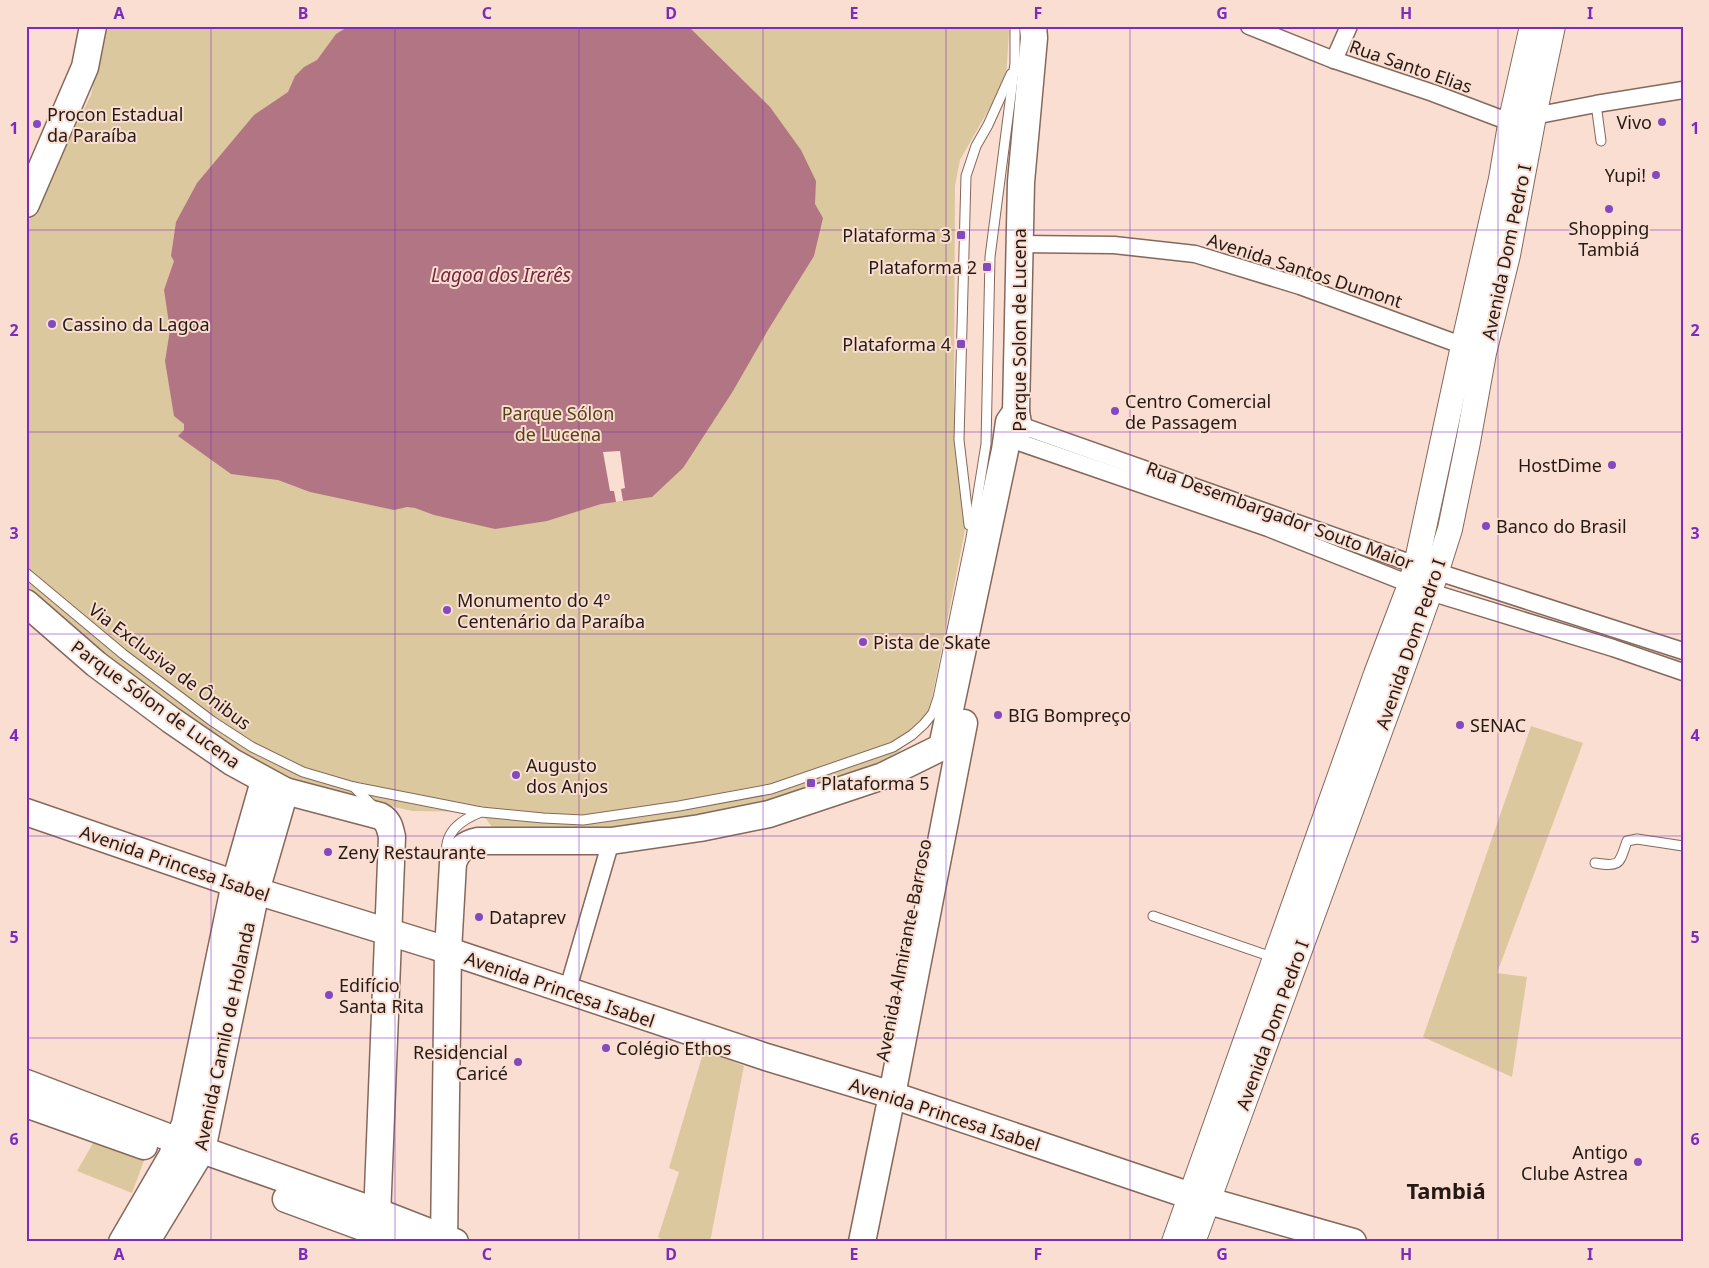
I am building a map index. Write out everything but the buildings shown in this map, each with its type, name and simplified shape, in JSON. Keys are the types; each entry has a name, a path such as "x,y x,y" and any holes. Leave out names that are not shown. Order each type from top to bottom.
{"main road":[{"path":"28,196 85,66 93,26"},
{"name":"Avenida Dom Pedro I","path":"1473,350 1512,256 1532,26"},
{"name":"Avenida Dom Pedro I","path":"1193,1242 1199,1199 1276,958 1376,674 1423,578 1450,530 1468,442 1473,350 1501,179 1553,26"},
{"name":"Parque Solon de Lucena","path":"1014,428 1021,182 1030,29"},
{"path":"377,1229 448,1240 448,951 453,863 458,852 472,843 494,840 611,841 700,828 769,814 884,776 950,748 1014,428"},
{"name":"Avenida Dom Pedro I","path":"1174,1242 1199,1199 1423,578"},
{"name":"Parque Sólon de Lucena","path":"26,603 104,670 232,762 380,816"},
{"name":"Avenida Almirante Barroso","path":"862,1242 884,1093 930,812 950,748"},
{"name":"Avenida Camilo de Holanda","path":"146,1242 187,1153 245,887 288,781"},
{"name":"Avenida Princesa Isabel","path":"26,812 245,887 448,951 766,1057 884,1093 1199,1199 1353,1242"},
{"path":"377,1229 390,933 392,837 390,826 380,816"},
{"path":"26,1083 187,1153 377,1229 403,1242"},
{"name":"Avenida Almirante Barroso","path":"844,1242 884,1093"},
{"path":"26,1104 187,1153"},
{"name":"Avenida Camilo de Holanda","path":"122,1242 187,1153"}],"street":[{"name":"Rua Santo Elias","path":"1249,26 1334,60 1433,93 1498,118 1523,118"},
{"path":"1334,60 1349,26"},
{"path":"1523,118 1683,90"},
{"name":"Avenida Santos Dumont","path":"1019,244 1114,245 1195,254 1300,286 1473,350"},
{"name":"Rua Desembargador Souto Maior","path":"1014,428 1120,469 1683,672"},
{"name":"Rua Desembargador Souto Maior","path":"1423,578 1683,651"},
{"path":"567,992 611,841"}],"lane":[{"name":"Via Exclusiva de Ônibus","path":"26,573 122,654 212,721 252,747 288,781 354,787 481,812 583,820 679,806 771,789 893,748 924,724 932,713 938,698 971,538 986,444 990,257 1015,63 1030,29"},
{"path":"971,538 959,440 966,176 976,146 988,125 1015,63"},
{"path":"1596,104 1601,141"},
{"name":"Via Exclusiva de Ônibus","path":"354,787 380,816"},
{"path":"451,889 446,852 450,836 460,822 481,812"},
{"path":"1595,863 1616,864 1622,860 1627,841 1636,839 1683,846"},
{"path":"1153,916 1276,958"}],"green space":[{"name":"Parque Sólon de Lucena","path":"105,26 1007,26 1009,31 1006,79 960,160 955,186 954,401 956,427 969,510 927,723 894,756 770,805 679,823 586,831 492,827 481,812 412,811 273,779 26,597 26,229 91,95"},
{"path":"1531,726 1583,743 1497,973 1527,977 1512,1077 1423,1037"},
{"path":"704,1050 744,1066 710,1242 666,1242 658,1237 679,1172 669,1168"},
{"path":"96,1138 145,1158 132,1193 77,1171"}],"water":[{"name":"Lagoa dos Irerês","path":"349,26 688,26 770,107 801,150 816,181 815,204 823,218 814,256 733,391 683,468 652,497 601,504 547,521 495,529 434,515 415,508 407,507 394,510 310,492 278,480 231,474 178,436 184,430 184,424 174,416 165,361 170,330 164,290 174,261 171,256 176,222 197,183 254,115 288,92 295,76 304,67 317,60 336,34"}],"pier":[{"path":"620,451 625,488 621,489 623,501 616,502 614,491 610,491 603,452"}],"place":[{"name":"Vivo","path":"1662,122"},
{"name":"Procon Estadual da Paraíba","path":"37,124"},
{"name":"Yupi!","path":"1656,175"},
{"name":"Shopping Tambiá","path":"1609,209"},
{"name":"Plataforma 3","path":"961,235"},
{"name":"Plataforma 2","path":"987,267"},
{"name":"Cassino da Lagoa","path":"52,324"},
{"name":"Plataforma 4","path":"961,344"},
{"name":"Centro Comercial de Passagem","path":"1115,411"},
{"name":"HostDime","path":"1612,465"},
{"name":"Banco do Brasil","path":"1486,526"},
{"name":"Monumento do 4º Centenário da Paraíba","path":"447,610"},
{"name":"Pista de Skate","path":"863,642"},
{"name":"BIG Bompreço","path":"998,715"},
{"name":"SENAC","path":"1460,725"},
{"name":"Augusto dos Anjos","path":"516,775"},
{"name":"Plataforma 5","path":"811,783"},
{"name":"Zeny Restaurante","path":"328,852"},
{"name":"Dataprev","path":"479,917"},
{"name":"Edifício Santa Rita","path":"329,995"},
{"name":"Colégio Ethos","path":"606,1048"},
{"name":"Residencial Caricé","path":"518,1062"},
{"name":"Antigo Clube Astrea","path":"1638,1162"}],"district":[{"name":"Tambiá","path":"1446,1190"}]}
